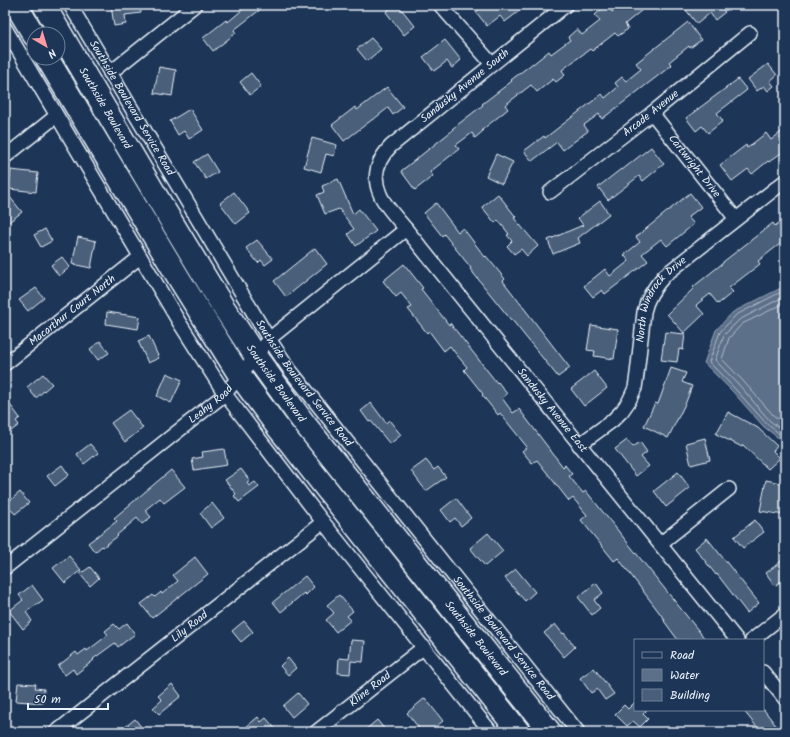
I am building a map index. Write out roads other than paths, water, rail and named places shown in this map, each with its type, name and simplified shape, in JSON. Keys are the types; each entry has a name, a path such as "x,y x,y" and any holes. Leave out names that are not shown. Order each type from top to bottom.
{"highway":[{"path":"16,5 29,26"},
{"name":"Southside Boulevard","path":"44,5 175,228 256,357 304,423 550,732"},
{"name":"Southside Boulevard","path":"53,66 180,280 240,376 280,429 519,732"}],"street":[{"name":"Southside Boulevard Service Road","path":"70,5 269,340 290,370 575,731"},
{"path":"110,73 195,5"},
{"path":"440,5 492,64"},
{"name":"Sandusky Avenue South","path":"376,177 380,162 384,154 391,146 566,5"},
{"path":"5,28 178,322 225,394 323,522 491,732"},
{"name":"Arcade Avenue","path":"550,192 652,113 750,34"},
{"name":"Cartwright Drive","path":"652,113 736,219"},
{"path":"5,157 56,116"},
{"name":"Sandusky Avenue East","path":"376,177 383,201 737,639"},
{"name":"North Windrock Drive","path":"579,445 612,421 629,401 637,374 645,305 651,292 665,275 785,181"},
{"name":"Leahy Road","path":"5,568 225,394 269,340 406,229"},
{"name":"Macarthur Court North","path":"5,364 140,257"},
{"path":"660,544 729,490"},
{"name":"Lily Road","path":"56,732 323,522"},
{"path":"753,639 785,614"},
{"name":"Kline Road","path":"316,732 424,647"},
{"path":"764,673 785,699"}],"water":[{"path":"785,286 785,443 764,427 733,392 704,363 716,330 733,312"}]}
